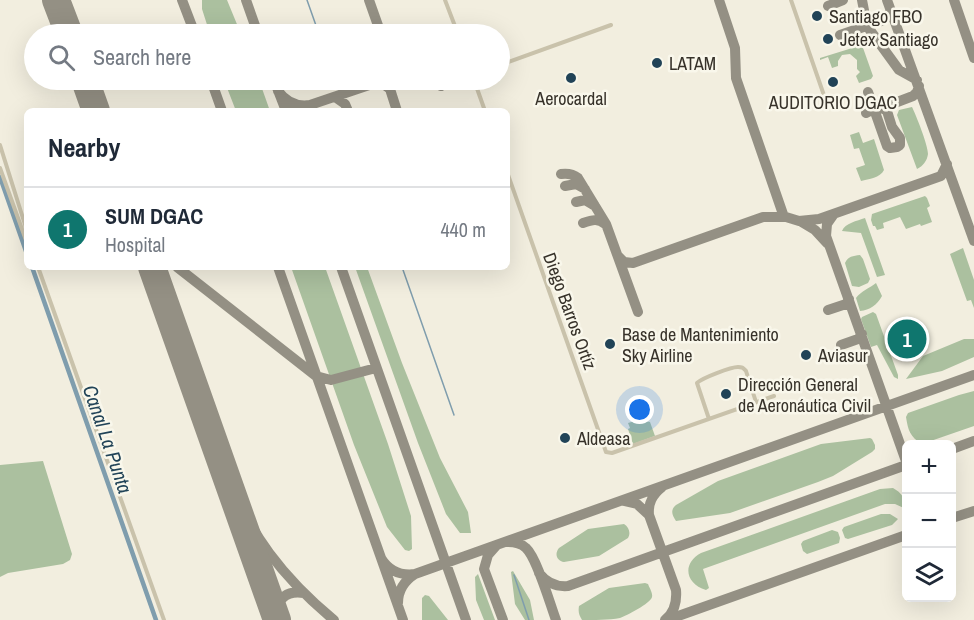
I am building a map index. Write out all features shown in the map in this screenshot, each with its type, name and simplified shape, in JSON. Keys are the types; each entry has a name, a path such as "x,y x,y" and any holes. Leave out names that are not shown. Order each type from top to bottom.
{"street":[{"path":"446,0 454,24"},
{"path":"791,0 827,104"},
{"path":"510,60 611,25"},
{"path":"478,90 484,108"},
{"path":"0,145 24,221"},
{"path":"0,168 24,235"},
{"name":"Diego Barros Ortíz","path":"510,181 605,450 612,453 709,419"},
{"path":"39,270 164,620"},
{"path":"756,402 743,368 737,367 697,383 709,419 774,396"}],"green space":[{"path":"202,0 227,0 237,24 207,24"},
{"path":"862,45 873,76 871,79 859,83 856,76 860,72 857,69 857,60 850,54 842,55 838,66 832,68 828,57 820,60 820,58"},
{"path":"228,90 263,90 269,108 235,108"},
{"path":"912,107 928,154 927,159 917,169 897,115 899,110"},
{"path":"859,132 863,143 874,139 884,170 871,179 861,181 856,168 865,165 859,148 854,149 850,135"},
{"path":"925,196 930,206 927,208 932,222 906,229 900,217 883,223 884,228 877,230 873,226 872,214"},
{"path":"865,218 885,275 877,277 861,233 842,231 848,224"},
{"path":"963,248 974,280 974,308 971,300 967,301 950,254"},
{"path":"860,255 870,279 868,283 859,287 852,286 845,263 849,258"},
{"path":"292,270 326,270 411,516 412,549 409,551 405,550 387,527 354,445"},
{"path":"356,270 368,270 440,458 468,512 471,533 460,533 446,514"},
{"path":"876,283 882,296 873,306 860,311 856,298"},
{"path":"873,312 876,314 898,379 894,377 877,345 871,347 861,319"},
{"path":"964,339 974,339 974,357 942,371 906,379 923,356"},
{"path":"974,391 974,426 934,440 917,440 912,436 906,417 908,413"},
{"path":"650,422 655,436 633,444 628,423"},
{"path":"870,438 875,449 833,476 730,513 676,521 673,517 672,511 676,505 718,481 821,444"},
{"path":"43,461 72,554 70,560 63,564 8,573 0,577 0,465"},
{"path":"893,488 899,492 902,495 902,507 895,504 885,504 703,569 709,588 706,590 690,578 691,562 701,553 880,489"},
{"path":"881,514 890,514 898,519 892,525 845,538 842,530 844,527"},
{"path":"624,524 629,530 628,538 599,556 564,562 557,557 559,548 588,529"},
{"path":"832,530 838,532 839,543 807,554 803,551 801,544 803,541"},
{"path":"513,571 530,600 534,620 525,620 515,604 511,572"},
{"path":"478,574 495,620 484,620 476,600 475,577"},
{"path":"648,584 651,592 651,600 632,612 616,619 582,620 579,606 609,588"},
{"path":"425,595 429,596 448,620 422,620 422,598"}],"waterway":[{"path":"307,0 315,24"},
{"name":"Canal La Punta","path":"0,177 24,245"},
{"name":"Canal La Punta","path":"33,270 156,620"},
{"path":"403,270 454,415"},
{"path":"514,575 529,620"}],"taxiway":[{"path":"182,0 191,24"},
{"path":"246,0 254,24"},
{"path":"369,0 377,24"},
{"path":"719,0 735,48 736,78 784,217"},
{"path":"828,6 843,0"},
{"path":"862,0 867,26 899,70 917,80"},
{"path":"887,0 974,241"},
{"path":"954,0 974,58"},
{"path":"840,35 884,20 891,11"},
{"path":"866,113 872,110 873,106 879,109 913,96 919,86"},
{"path":"215,90 221,108"},
{"path":"278,90 285,108"},
{"path":"307,108 354,90"},
{"path":"390,90 396,108"},
{"path":"278,91 292,103 310,105"},
{"path":"868,92 887,146 897,147 900,145 900,138 892,127 887,111 882,108"},
{"path":"335,97 347,108"},
{"path":"618,256 624,262 633,263 763,217 786,217 799,221 819,219 941,176 947,164"},
{"path":"561,174 570,174 578,178 606,224 638,312"},
{"path":"565,186 576,184 585,189"},
{"path":"576,202 585,200 595,206"},
{"path":"834,214 827,224 826,236 902,450"},
{"path":"583,223 595,220 605,224"},
{"path":"800,221 815,230 827,243"},
{"path":"181,270 316,376 331,380 376,368"},
{"path":"279,270 403,620"},
{"path":"342,270 466,620"},
{"path":"828,310 846,304 849,299"},
{"path":"841,345 858,339 862,334"},
{"path":"381,558 395,572 415,574 974,375"},
{"path":"956,448 974,441"},
{"path":"539,573 552,583 568,586 902,466"},
{"path":"225,472 245,515 269,553 315,604 334,620"},
{"path":"649,515 651,499 662,487"},
{"path":"624,501 637,504 649,515 676,590 675,606 665,620"},
{"path":"956,517 974,511"},
{"path":"667,620 902,536"},
{"path":"508,542 522,545 530,553 539,571 556,620"},
{"path":"496,546 488,555 484,569 503,620"},
{"path":"398,603 402,586 415,574"},
{"path":"275,613 278,603 284,596 298,592 304,593"}],"runway":[{"path":"56,0 65,24"},
{"path":"89,90 95,108"},
{"path":"153,270 277,620"}],"place":[{"name":"Santiago FBO","path":"817,16"},
{"name":"Jetex Santiago","path":"828,39"},
{"name":"LATAM","path":"657,63"},
{"name":"Aerocardal","path":"571,78"},
{"name":"AUDITORIO DGAC","path":"833,82"},
{"name":"SUM DGAC","path":"907,339"},
{"name":"Base de Mantenimiento Sky Airline","path":"610,344"},
{"name":"Aviasur","path":"806,355"},
{"name":"Dirección General de Aeronáutica Civil","path":"726,394"},
{"name":"Aldeasa","path":"565,438"}]}
